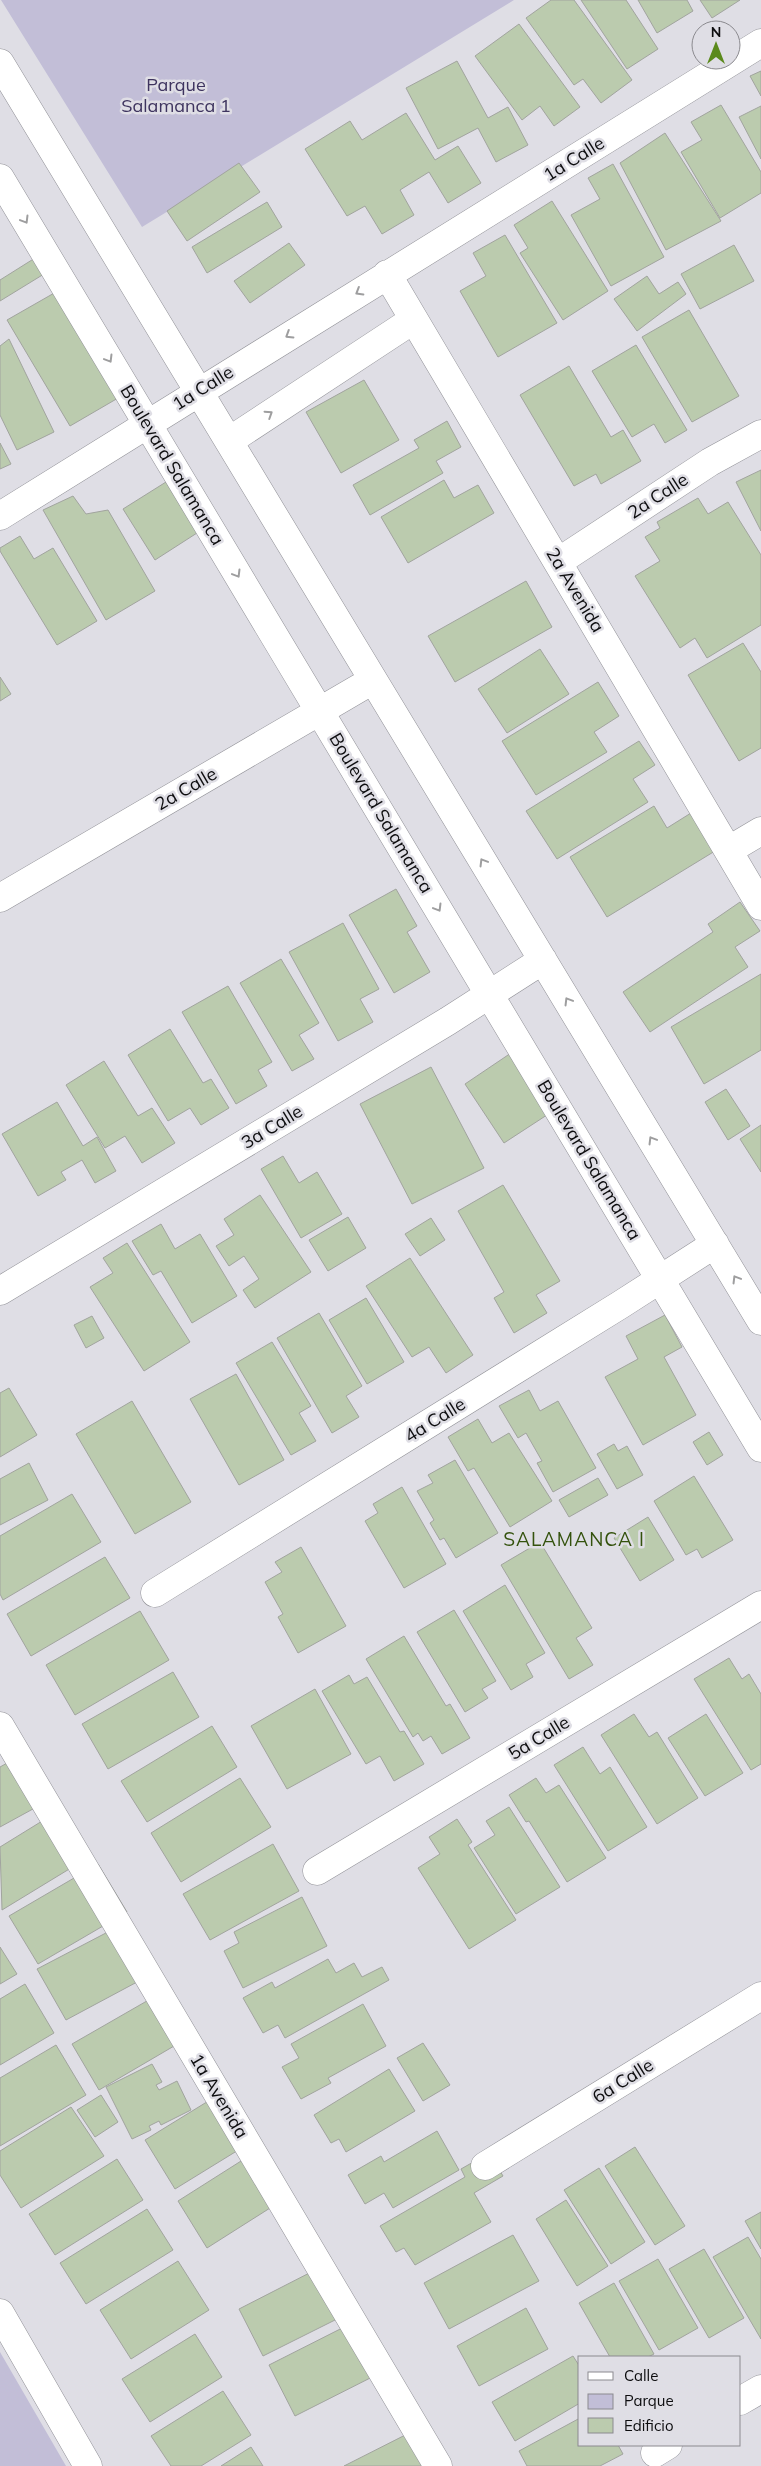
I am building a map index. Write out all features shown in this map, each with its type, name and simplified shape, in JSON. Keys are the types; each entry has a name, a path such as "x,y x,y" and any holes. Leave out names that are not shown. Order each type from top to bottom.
{"street":[{"name":"1a Calle","path":"0,516 330,309 761,43"},
{"path":"0,63 761,1321"},
{"name":"Boulevard Salamanca","path":"0,178 761,1448"},
{"name":"2a Avenida","path":"387,274 761,906"},
{"path":"228,441 413,320"},
{"name":"2a Calle","path":"558,562 710,462 761,434"},
{"name":"2a Calle","path":"0,898 373,680"},
{"path":"729,850 761,831"},
{"name":"3a Calle","path":"0,1291 439,1026 543,960"},
{"name":"4a Calle","path":"155,1593 661,1280 714,1244"},
{"name":"5a Calle","path":"317,1871 761,1606"},
{"name":"1a Avenida","path":"0,1726 438,2466"},
{"name":"6a Calle","path":"485,2166 761,1996"},
{"path":"0,2313 88,2466"},
{"path":"741,2400 761,2389"}],"green space":[{"name":"Parque Salamanca 1","path":"1,0 514,0 142,227"},
{"path":"0,2352 66,2466 0,2466"}],"building":[{"path":"551,0 574,0 632,80 601,103 583,79 574,85 526,18"},
{"path":"581,0 626,0 658,49 627,69"},
{"path":"638,0 687,0 693,11 657,33"},
{"path":"700,0 740,0 712,18"},
{"path":"519,24 580,107 554,126 540,106 522,120 475,56"},
{"path":"457,61 488,118 508,107 528,145 496,162 478,128 438,149 406,88"},
{"path":"761,71 761,96 750,76"},
{"path":"721,105 761,172 761,193 720,218 681,152 702,140 691,122"},
{"path":"761,106 761,159 739,117"},
{"path":"406,113 435,160 458,146 481,183 448,203 429,172 400,190 414,215 382,234 365,206 347,216 305,149 350,121 362,140"},
{"path":"665,133 721,221 666,250 620,163"},
{"path":"239,163 260,192 187,241 167,211"},
{"path":"613,164 664,257 611,286 571,215 600,199 588,178"},
{"path":"552,201 608,291 563,320 520,253 528,248 514,225"},
{"path":"267,202 282,227 207,273 192,247"},
{"path":"505,235 557,323 498,357 460,291 486,276 473,253"},
{"path":"289,243 305,265 250,303 234,281"},
{"path":"734,245 754,281 700,309 681,274"},
{"path":"35,258 44,274 0,301 0,280"},
{"path":"647,276 659,294 678,282 686,294 637,331 614,299"},
{"path":"63,288 125,394 70,426 7,320"},
{"path":"689,310 739,396 692,422 642,337"},
{"path":"9,339 54,432 17,450 0,415 0,346"},
{"path":"636,345 687,430 665,443 654,424 632,437 592,371"},
{"path":"569,366 611,437 623,430 641,461 601,484 596,474 574,486 520,395"},
{"path":"364,380 399,440 341,473 306,412"},
{"path":"447,421 461,447 436,461 443,473 370,515 353,485 419,448 414,440"},
{"path":"0,443 11,464 0,469"},
{"path":"761,470 761,531 736,482"},
{"path":"444,480 454,498 478,485 494,513 408,563 381,517"},
{"path":"166,482 197,533 155,560 123,509"},
{"path":"73,496 86,514 108,510 155,591 106,620 43,510"},
{"path":"698,498 708,514 728,502 761,555 761,625 707,658 695,638 680,648 635,576 660,561 645,537 660,528 657,522"},
{"path":"20,536 34,559 53,548 97,621 57,645 0,551 0,548"},
{"path":"526,581 552,627 455,682 428,636"},
{"path":"743,643 761,672 761,748 739,761 688,675"},
{"path":"540,649 569,694 507,733 478,689"},
{"path":"0,677 11,694 0,701"},
{"path":"598,682 619,716 594,732 607,752 536,795 502,741"},
{"path":"639,741 655,765 633,779 648,802 557,859 526,811"},
{"path":"654,806 667,828 691,813 715,851 607,917 570,857"},
{"path":"396,889 417,926 407,932 430,972 394,993 349,915"},
{"path":"740,902 760,931 735,947 748,967 650,1032 623,992 713,932 708,924"},
{"path":"343,923 379,989 360,999 373,1022 338,1041 289,952"},
{"path":"281,959 319,1023 299,1035 314,1059 292,1071 240,983"},
{"path":"761,974 761,1050 704,1084 671,1027"},
{"path":"228,986 272,1062 258,1070 267,1086 236,1104 182,1012"},
{"path":"170,1029 203,1083 211,1079 229,1108 201,1125 190,1108 168,1121 128,1055"},
{"path":"511,1053 550,1113 504,1143 465,1084"},
{"path":"104,1061 138,1116 152,1108 175,1143 142,1163 125,1136 105,1148 66,1085"},
{"path":"431,1067 484,1168 412,1204 360,1104"},
{"path":"726,1089 750,1126 728,1140 705,1102"},
{"path":"57,1102 83,1146 97,1137 116,1171 95,1183 82,1160 61,1172 66,1180 38,1196 2,1134"},
{"path":"761,1125 761,1172 740,1139"},
{"path":"283,1156 299,1183 317,1172 342,1214 301,1238 261,1169"},
{"path":"503,1185 560,1281 536,1295 547,1313 514,1333 494,1298 504,1292 458,1211"},
{"path":"260,1195 311,1272 255,1308 243,1290 259,1279 244,1256 229,1266 216,1246 234,1235 224,1219"},
{"path":"348,1217 366,1248 328,1271 309,1240"},
{"path":"431,1218 445,1240 420,1256 405,1234"},
{"path":"161,1224 175,1249 200,1234 237,1296 192,1323 161,1271 153,1275 132,1241"},
{"path":"127,1243 190,1342 144,1371 90,1287 113,1273 103,1258"},
{"path":"410,1258 473,1355 446,1373 429,1347 412,1357 366,1286"},
{"path":"366,1298 404,1362 367,1384 329,1320"},
{"path":"319,1313 362,1386 346,1396 359,1417 332,1433 277,1338"},
{"path":"665,1315 682,1347 664,1357 696,1415 643,1445 605,1377 638,1359 626,1336"},
{"path":"92,1316 104,1338 86,1348 74,1325"},
{"path":"272,1342 311,1406 299,1413 316,1441 291,1455 236,1363"},
{"path":"236,1374 284,1460 239,1485 190,1399"},
{"path":"9,1388 37,1435 0,1457 0,1393"},
{"path":"529,1390 540,1411 558,1401 596,1468 553,1492 537,1463 542,1461 526,1433 518,1438 499,1406"},
{"path":"132,1401 191,1502 135,1534 76,1434"},
{"path":"478,1419 492,1443 509,1433 552,1501 510,1527 474,1468 468,1471 448,1437"},
{"path":"709,1432 723,1455 707,1465 693,1442"},
{"path":"614,1444 618,1451 627,1446 643,1475 617,1489 597,1454"},
{"path":"455,1460 498,1533 456,1558 444,1538 440,1540 430,1523 434,1520 417,1491 433,1483 428,1475"},
{"path":"29,1463 48,1500 0,1525 0,1479"},
{"path":"694,1476 733,1540 702,1558 697,1549 686,1555 654,1501"},
{"path":"598,1478 608,1495 569,1517 559,1500"},
{"path":"402,1487 446,1564 404,1588 365,1521 378,1513 373,1504"},
{"path":"72,1494 101,1542 3,1600 0,1594 0,1536"},
{"path":"648,1517 674,1560 640,1581 614,1538"},
{"path":"540,1542 592,1628 576,1638 593,1665 569,1679 501,1565"},
{"path":"301,1547 346,1626 298,1653 278,1617 283,1614 265,1582 282,1572 275,1562"},
{"path":"105,1557 130,1598 31,1656 7,1614"},
{"path":"505,1585 545,1653 526,1664 533,1677 511,1690 463,1611"},
{"path":"454,1610 496,1681 482,1689 488,1698 465,1712 417,1632"},
{"path":"140,1611 169,1660 75,1715 46,1665"},
{"path":"404,1636 446,1706 450,1704 470,1738 442,1754 431,1736 423,1741 418,1733 413,1737 366,1659"},
{"path":"729,1658 742,1679 749,1674 761,1694 761,1764 751,1770 694,1679"},
{"path":"173,1672 199,1717 108,1769 82,1724"},
{"path":"349,1675 354,1684 367,1677 400,1732 404,1731 424,1764 394,1781 380,1756 366,1764 322,1691"},
{"path":"315,1689 351,1754 287,1789 251,1726"},
{"path":"634,1714 649,1737 657,1732 698,1798 657,1824 601,1735"},
{"path":"706,1714 743,1773 705,1796 668,1738"},
{"path":"212,1726 237,1767 147,1822 121,1781"},
{"path":"583,1747 600,1774 610,1767 647,1827 608,1851 554,1765"},
{"path":"27,1752 53,1798 0,1827 0,1767"},
{"path":"240,1778 271,1827 181,1882 151,1833"},
{"path":"536,1778 546,1793 559,1785 606,1858 567,1882 529,1821 526,1822 509,1795"},
{"path":"509,1807 560,1887 516,1914 474,1848 495,1835 486,1821"},
{"path":"60,1810 89,1857 2,1910 0,1847"},
{"path":"457,1819 472,1842 468,1845 516,1920 469,1949 418,1868 440,1854 429,1837"},
{"path":"273,1844 299,1891 210,1940 183,1894"},
{"path":"98,1864 127,1912 38,1964 9,1916"},
{"path":"302,1897 327,1946 243,1988 224,1951 239,1943 234,1932"},
{"path":"125,1923 152,1974 66,2020 37,1969"},
{"path":"0,1947 17,1974 0,1984"},
{"path":"328,1959 336,1973 354,1963 362,1977 382,1967 389,1980 285,2038 278,2025 263,2033 243,1998 272,1982 275,1988"},
{"path":"25,1984 54,2033 0,2065 0,1999"},
{"path":"159,1994 186,2039 99,2090 72,2044"},
{"path":"363,2004 386,2046 328,2078 331,2083 301,2099 282,2067 299,2058 291,2044"},
{"path":"423,2043 450,2085 423,2101 397,2058"},
{"path":"56,2045 86,2095 0,2146 0,2078"},
{"path":"152,2064 162,2082 156,2085 159,2090 177,2081 191,2110 161,2125 159,2121 149,2126 151,2130 132,2139 106,2087"},
{"path":"389,2069 415,2111 346,2152 339,2139 331,2143 314,2115"},
{"path":"223,2092 253,2141 175,2189 145,2140"},
{"path":"101,2095 118,2122 95,2137 77,2110"},
{"path":"71,2107 104,2156 21,2208 0,2175 0,2151"},
{"path":"437,2131 459,2170 393,2208 384,2193 365,2204 348,2175 381,2156 384,2162"},
{"path":"635,2147 685,2226 655,2245 605,2166"},
{"path":"260,2149 289,2196 207,2248 178,2201"},
{"path":"489,2153 503,2176 474,2193 491,2222 415,2265 404,2248 396,2252 380,2226 465,2177 461,2169"},
{"path":"117,2159 143,2200 55,2255 29,2214"},
{"path":"599,2168 645,2242 611,2264 564,2190"},
{"path":"566,2200 608,2266 577,2286 536,2219"},
{"path":"147,2209 173,2250 86,2304 60,2263"},
{"path":"761,2212 761,2249 745,2221"},
{"path":"513,2235 539,2281 449,2329 424,2283"},
{"path":"748,2237 761,2259 761,2339 713,2257"},
{"path":"704,2249 744,2318 709,2338 669,2269"},
{"path":"658,2259 698,2328 659,2350 619,2281"},
{"path":"178,2261 209,2310 131,2359 100,2310"},
{"path":"323,2266 347,2314 263,2356 239,2309"},
{"path":"614,2283 654,2354 650,2356 609,2356 579,2303"},
{"path":"526,2308 548,2349 479,2386 457,2346"},
{"path":"360,2319 386,2370 295,2416 269,2365"},
{"path":"195,2334 222,2377 150,2422 122,2379"},
{"path":"573,2356 578,2364 578,2404 515,2441 492,2402"},
{"path":"223,2391 251,2435 201,2466 171,2466 151,2436"},
{"path":"578,2419 578,2446 619,2446 623,2454 600,2466 527,2466 519,2451"},
{"path":"423,2426 444,2466 344,2466"},
{"path":"251,2447 263,2466 221,2466"}],"district":[{"name":"SALAMANCA I","path":"574,1539"}]}
